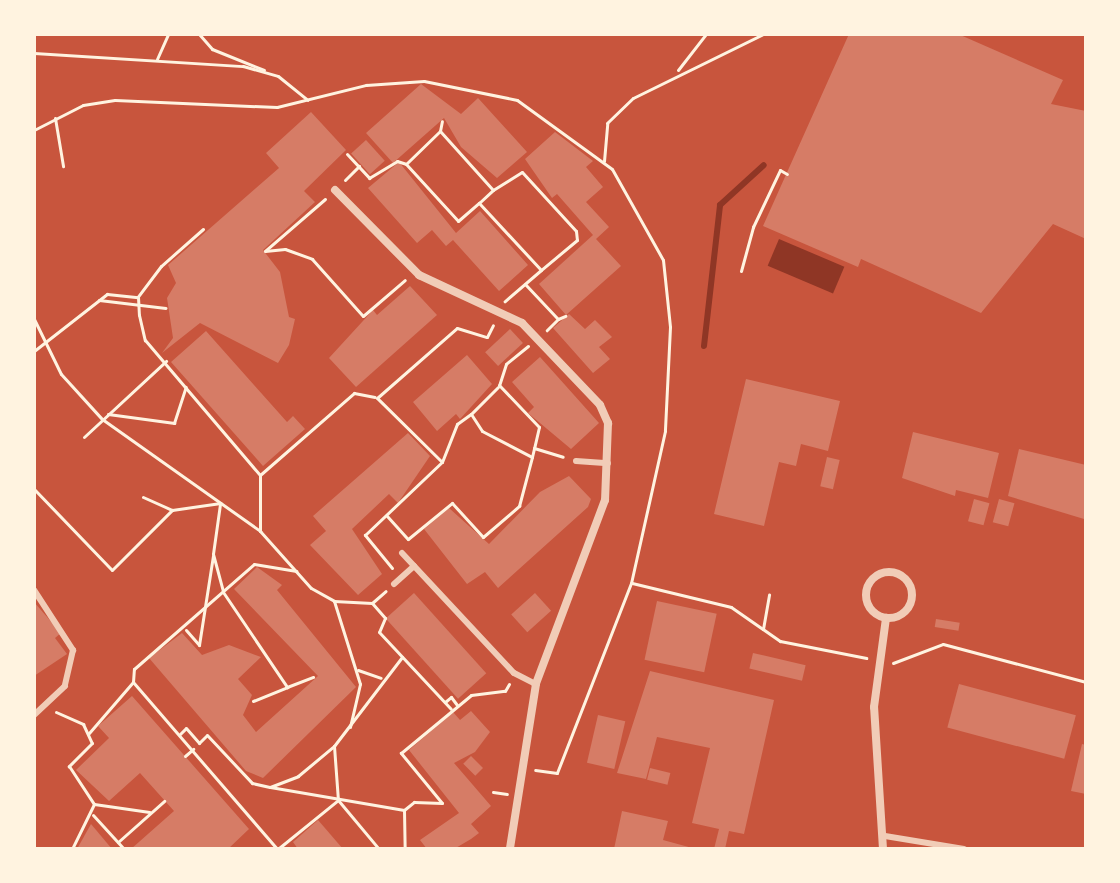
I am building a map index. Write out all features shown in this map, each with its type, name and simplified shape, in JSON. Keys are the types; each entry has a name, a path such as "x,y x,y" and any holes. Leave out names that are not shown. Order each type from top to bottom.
{"street":[{"path":"335,190 419,275 500,310 538,339 600,405 608,463 605,500 536,684 528,769 510,849"},
{"path":"896,572 910,583 912,602 900,616 886,618 869,606 867,587 879,574 896,572"},
{"path":"883,849 885,836 876,771 878,661 886,618"}],"lane":[{"path":"576,461 608,463"},
{"path":"402,553 514,673 536,684"},
{"path":"394,584 414,566"},
{"path":"34,590 73,650 65,686 34,715"},
{"path":"885,836 964,849"}],"path":[{"path":"157,59 168,34"},
{"path":"199,34 212,49 278,76 309,101"},
{"path":"676,73 706,34"},
{"path":"604,161 607,123 676,73 763,34"},
{"path":"34,53 157,59 278,76"},
{"path":"34,130 55,118 115,100 217,107 309,101 366,85 472,87 517,100 604,161 632,195 663,260 668,302 665,431 631,583 557,773 528,769"},
{"path":"55,118 63,166"},
{"path":"406,164 440,131 442,121"},
{"path":"440,131 493,190"},
{"path":"347,154 369,178 397,161 406,164 458,221 493,190 522,172 576,231 577,240 525,284 500,310 487,337 457,328 377,398"},
{"path":"359,166 265,251 285,249 312,259 363,316 419,275"},
{"path":"741,271 780,170 787,174"},
{"path":"479,203 541,270"},
{"path":"34,351 48,346 99,300 138,297 203,229"},
{"path":"525,284 558,319"},
{"path":"138,297 145,340 260,475 260,531"},
{"path":"99,300 166,308"},
{"path":"334,601 372,603 394,584 391,563 365,535 442,462 457,424 499,385 506,364 565,316"},
{"path":"34,319 61,374 102,419 260,531 296,571 334,601 358,670 350,727"},
{"path":"546,331 555,341"},
{"path":"84,437 166,361"},
{"path":"387,516 408,539 452,503 483,537 519,506 539,427 499,385"},
{"path":"108,414 174,423 187,386"},
{"path":"260,475 354,393 377,398 442,462"},
{"path":"471,414 482,431 532,457"},
{"path":"534,448 576,461"},
{"path":"34,489 112,570 172,510"},
{"path":"143,497 172,510 220,503"},
{"path":"186,630 199,645 220,503"},
{"path":"213,554 223,592 287,687"},
{"path":"89,733 133,682 134,669 186,630 204,609 254,564 296,571"},
{"path":"631,583 731,607 780,641 897,664 918,649 943,644 1086,682"},
{"path":"763,629 769,595"},
{"path":"372,603 385,618 379,632 451,709"},
{"path":"270,787 298,776 334,746 382,678 402,657"},
{"path":"358,670 382,678"},
{"path":"180,734 186,728 199,743 207,735 252,783 404,810 414,802 442,803 401,753 457,705 505,691 514,673"},
{"path":"253,701 313,677"},
{"path":"133,682 278,849 338,800"},
{"path":"445,702 451,697 457,705"},
{"path":"46,708 83,724 92,743 69,766 94,804 93,815 72,849"},
{"path":"334,746 338,800 379,849"},
{"path":"185,756 193,749"},
{"path":"118,842 164,801"},
{"path":"94,804 152,812"},
{"path":"404,810 405,849"},
{"path":"93,815 124,849"}],"shaded area":[{"path":"779,239 844,267 833,293 768,266"}],"building":[{"path":"849,34 958,34 1063,80 1051,104 1086,111 1086,239 1053,224 981,313 861,259 858,267 763,226"},
{"path":"421,84 461,114 478,98 527,152 497,178 461,147 444,118 393,163 366,133"},
{"path":"311,112 346,150 304,191 315,202 263,250 280,272 289,317 295,319 289,345 278,363 200,323 162,353 173,338 167,298 176,283 168,265 279,168 266,153"},
{"path":"555,132 593,161 586,167 603,187 586,202 609,227 596,239 621,266 566,315 539,284 593,235 557,194 552,198 525,159"},
{"path":"366,140 385,161 370,174 351,153"},
{"path":"399,162 456,233 480,211 528,265 499,291 453,240 446,246 432,230 417,243 368,188"},
{"path":"410,286 437,315 356,387 329,358 373,310 377,315"},
{"path":"569,314 585,329 595,320 612,337 599,347 610,359 593,373 553,328"},
{"path":"510,329 523,343 498,366 485,352"},
{"path":"206,331 287,422 293,416 305,429 263,466 171,362"},
{"path":"467,355 492,384 460,419 456,414 437,431 413,402"},
{"path":"540,357 599,423 571,449 528,413 534,407 512,382"},
{"path":"746,379 840,401 828,451 801,444 796,466 779,462 764,526 714,514"},
{"path":"913,432 999,453 988,498 956,490 955,496 902,478"},
{"path":"408,433 430,456 398,503 389,494 352,529 382,574 358,595 310,545 326,531 313,516"},
{"path":"1019,449 1086,465 1084,519 1008,496"},
{"path":"827,457 840,460 833,489 820,486"},
{"path":"569,476 591,499 588,507 498,588 485,572 467,584 424,529 449,508 489,544 540,492"},
{"path":"974,499 989,503 984,525 968,521"},
{"path":"999,499 1014,503 1008,526 993,522"},
{"path":"257,567 282,585 277,590 356,687 263,778 246,771 149,658 182,633 202,655 229,645 261,657 238,679 252,695 243,715 256,732 318,676 234,589"},
{"path":"414,593 486,673 458,699 386,618"},
{"path":"535,593 551,611 527,632 511,614"},
{"path":"657,601 717,614 704,672 645,660"},
{"path":"34,602 61,633 55,638 67,654 34,676"},
{"path":"936,619 960,623 958,631 935,627"},
{"path":"753,653 806,665 802,681 749,669"},
{"path":"650,671 774,700 744,834 729,831 725,849 714,849 719,829 692,823 710,748 657,737 646,779 617,773"},
{"path":"959,684 1076,715 1064,759 947,727"},
{"path":"132,696 249,829 228,849 131,849 174,811 140,773 109,801 76,770 109,738 98,726"},
{"path":"471,711 490,732 475,752 454,763 491,806 471,824 479,833 471,839 454,849 427,849 420,840 459,813 409,750 453,712 460,720"},
{"path":"598,715 625,721 614,769 587,763"},
{"path":"1082,744 1086,745 1086,794 1071,791"},
{"path":"471,756 483,768 475,776 463,764"},
{"path":"650,768 670,773 667,785 647,780"},
{"path":"622,811 668,821 663,840 696,849 614,849"},
{"path":"318,820 343,849 298,849 293,842"},
{"path":"91,824 112,849 77,849"}],"waterway":[{"path":"704,346 720,205 764,165"}]}
